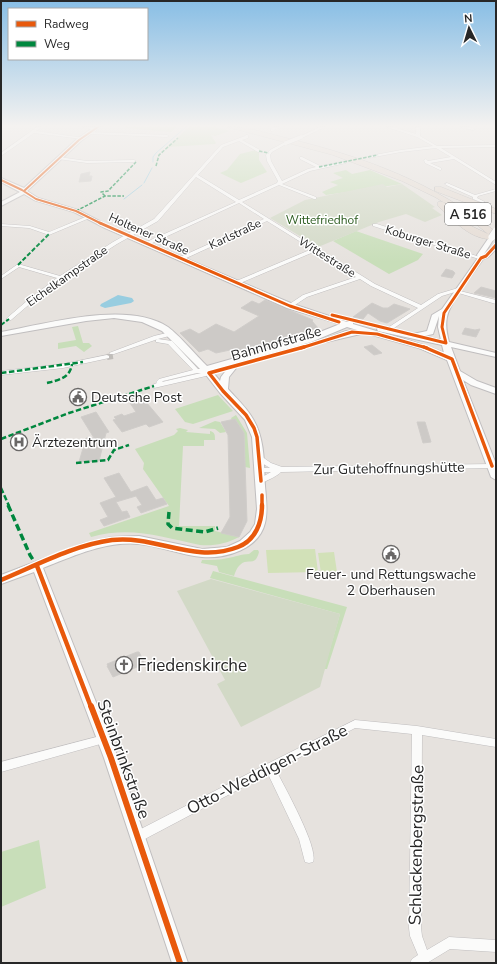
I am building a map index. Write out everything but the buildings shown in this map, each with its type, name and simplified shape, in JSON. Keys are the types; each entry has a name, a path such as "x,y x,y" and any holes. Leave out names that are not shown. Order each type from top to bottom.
{"highway":[{"name":"A 516","path":"388,172 408,179"},
{"name":"A 516","path":"392,172 460,204 495,236"},
{"path":"408,179 496,212"},
{"path":"408,179 466,227 495,236"}],"main road":[{"path":"1,204 24,191 44,172"},
{"name":"Holtener Straße","path":"1,180 39,200 68,208 90,217 128,236 290,306 347,325 377,331 422,346 451,358"},
{"path":"495,236 486,256 481,258 445,311 442,327 451,358 496,477"},
{"name":"Holtener Straße","path":"290,306 347,325"},
{"path":"410,335 430,332 436,315 445,311"},
{"path":"1,334 86,319 120,316 158,325 171,334 195,358 204,371 234,400 249,419 257,437 262,512 258,528 248,541 235,548 221,552 202,553 144,541 117,540 86,547 1,580"},
{"path":"324,318 330,325 330,333"},
{"name":"Bahnhofstraße","path":"235,364 330,333 347,325"},
{"name":"Bahnhofstraße","path":"204,371 278,355 347,325 377,331"},
{"name":"Holtener Straße","path":"377,331 388,330 481,352"},
{"path":"422,346 441,347 446,343"},
{"path":"451,358 452,353 457,351 481,352 496,355"},
{"path":"195,358 235,364"},
{"path":"223,391 225,377 235,364"},
{"path":"457,373 472,382 496,391"},
{"path":"471,410 469,390 485,388"},
{"name":"Steinbrinkstraße","path":"37,566 104,739 139,836 180,963"}],"street":[{"name":"Eichelkampstraße","path":"9,319 61,278 156,220 199,172"},
{"path":"275,172 280,181 279,184"},
{"path":"146,244 307,172"},
{"path":"477,172 496,184"},
{"name":"Wittestraße","path":"196,175 360,277 379,288 421,307"},
{"path":"279,184 315,198"},
{"path":"447,184 475,196 474,198 483,202"},
{"path":"475,196 496,190"},
{"path":"1,225 30,228 49,234 90,217"},
{"name":"Karlstraße","path":"180,259 267,218"},
{"name":"Koburger Straße","path":"375,225 481,258"},
{"path":"236,283 317,249"},
{"path":"1,278 18,265 61,278"},
{"path":"290,306 306,296 360,277"},
{"path":"388,330 444,293 458,291 496,302"},
{"path":"1,373 63,366 90,361 160,341 171,334"},
{"path":"110,355 142,343 153,337 171,334"},
{"path":"160,341 170,342 204,371"},
{"name":"Bahnhofstraße","path":"204,371 154,386 162,380 204,371"},
{"name":"Zur Gutehoffnungshütte","path":"259,458 270,465 287,470"},
{"name":"Zur Gutehoffnungshütte","path":"260,470 492,466"},
{"name":"Zur Gutehoffnungshütte","path":"261,481 271,474 287,470"},
{"name":"Otto-Weddigen-Straße","path":"139,836 355,724 417,730 496,743"},
{"name":"Schlackenbergstraße","path":"417,730 415,928 420,960"},
{"path":"1,767 104,739"},
{"path":"270,767 304,838 309,858"},
{"path":"420,960 449,942 496,946"}],"green space":[{"path":"222,172 267,172 241,183 220,173"},
{"path":"349,172 352,174 375,172 402,184 326,195 322,192 338,185 330,182 343,178 333,173"},
{"name":"Wittefriedhof","path":"383,184 387,187 402,184 435,207 432,208 442,215 425,222 406,214 379,222 318,247 270,218 305,200"},
{"path":"356,231 423,254 418,260 389,274 333,241"},
{"path":"78,326 83,343 89,343 92,346 84,352 76,346 58,349 58,343 76,340 72,327"},
{"path":"218,395 233,411 193,424 185,422 175,409"},
{"path":"236,415 247,433 250,468 245,467 244,433 235,419 232,420 231,418"},
{"path":"215,421 220,422 226,432 220,433 215,429 199,428"},
{"path":"180,428 188,430 186,432 210,434 210,431 212,431 215,440 204,440 204,446 183,446 179,526 215,526 215,531 239,537 225,543 200,545 159,536 120,532 91,537 89,533 169,506 143,469 144,463 135,449 174,435 178,431 176,429"},
{"path":"315,549 318,572 268,573 266,550"},
{"path":"254,550 258,550 259,552 255,560 240,565 234,576 219,572 217,566 201,563 202,560 231,558 243,554 249,554"},
{"path":"334,552 337,572 321,573 318,553"},
{"path":"213,571 347,607 327,669 324,669 340,614 210,578"},
{"path":"211,579 340,614 320,687 241,727 217,684 225,680 177,591"},
{"path":"39,840 46,888 1,907 1,852"}],"water":[{"path":"118,295 132,298 134,301 131,303 105,308 100,306 101,304"}],"waterway":[{"path":"144,183 150,172"},
{"path":"124,199 142,185"}],"tunnel":[{"path":"107,357 114,356"}],"marked path":[{"path":"105,196 101,192 108,191 126,172"},
{"path":"76,211 105,196 124,196"},
{"path":"18,265 49,234"},
{"path":"1,325 9,319"},
{"path":"1,373 83,362"},
{"path":"47,383 64,378 70,372 72,364"},
{"path":"1,439 69,413 154,386"},
{"path":"76,463 108,460 114,450 129,445"},
{"path":"1,488 30,555 37,566"},
{"path":"169,512 168,524 172,528 205,532 218,528"}],"cycle path":[{"path":"24,191 45,172"},
{"path":"1,180 22,190 36,199 76,211 107,227 290,306 339,322"},
{"path":"332,315 446,343 442,327 444,313 481,258 486,256 496,245"},
{"path":"261,481 257,437 254,428 246,415 223,391 209,373 278,355 352,332 377,334 422,346 452,359 492,466"},
{"path":"1,580 71,551 113,540 146,542 195,552 211,553 226,551 248,541 257,530 261,517 262,495"},
{"path":"37,566 111,758 180,963"}],"place":[{"name":"Deutsche Post","path":"78,397"},
{"name":"Ärztezentrum","path":"19,442"},
{"name":"Feuer- und Rettungswache 2 Oberhausen","path":"391,554"},
{"name":"Friedenskirche","path":"124,665"}]}
